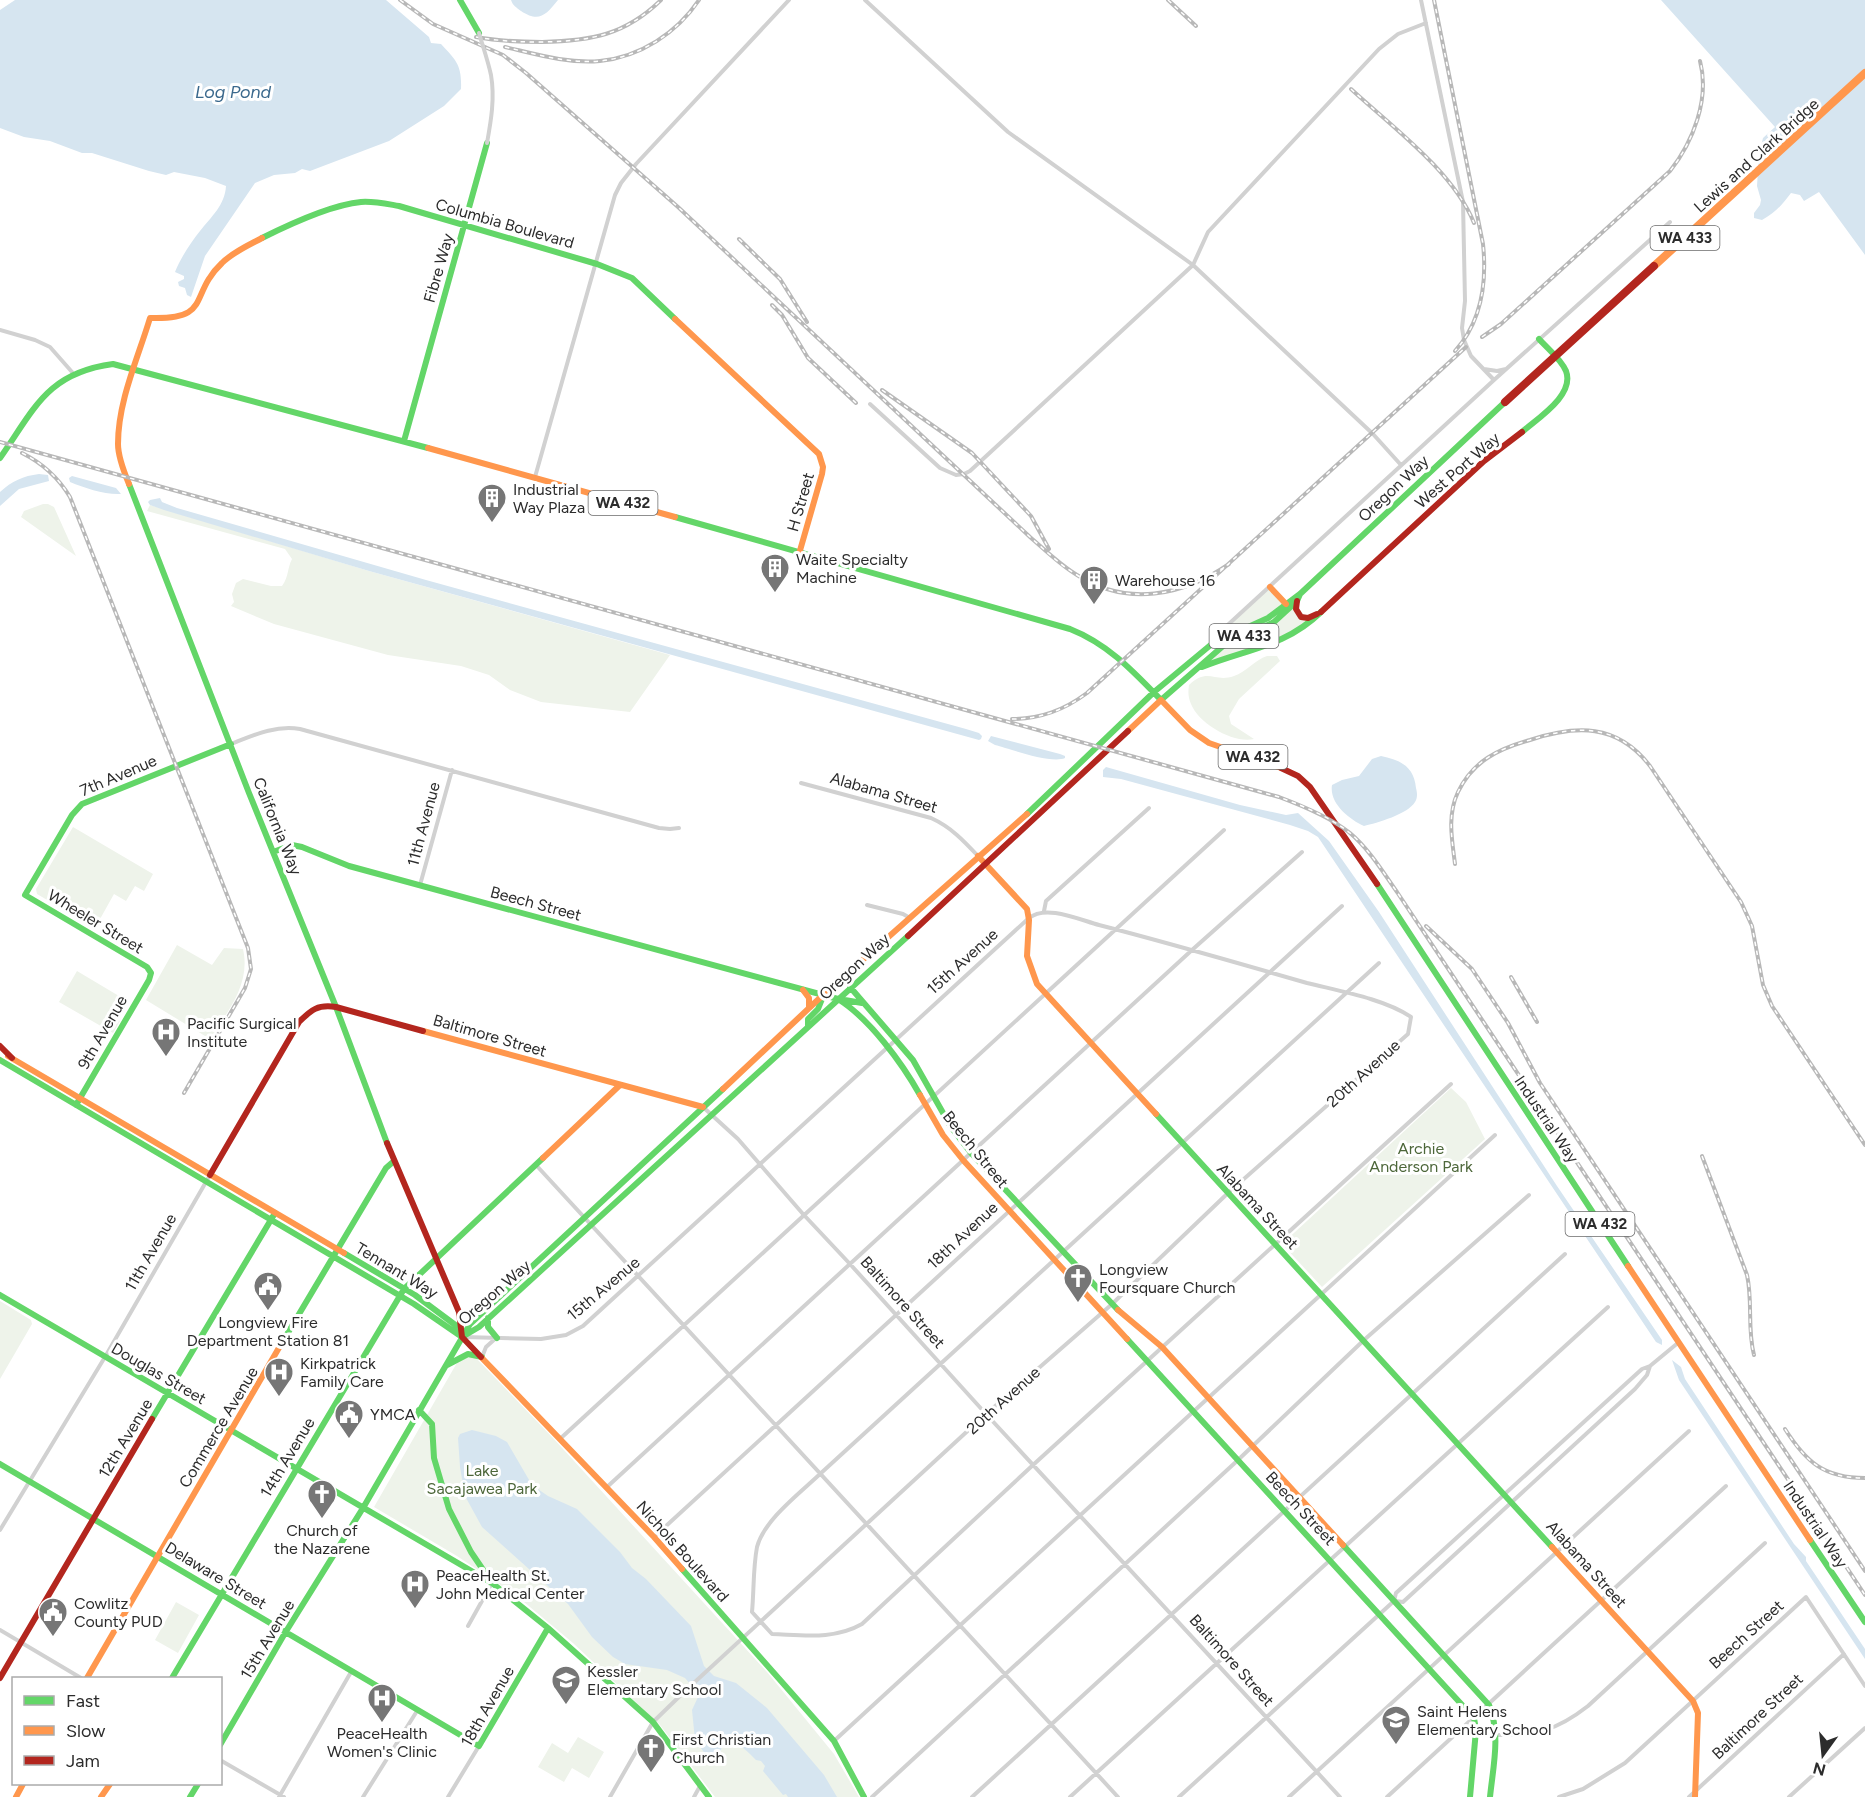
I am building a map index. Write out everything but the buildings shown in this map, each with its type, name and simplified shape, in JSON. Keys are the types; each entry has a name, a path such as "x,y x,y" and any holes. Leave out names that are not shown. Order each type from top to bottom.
{"main road":[{"name":"Fibre Way","path":"460,0 479,33"},
{"name":"Lewis and Clark Bridge","path":"1505,402 1865,73"},
{"name":"Fibre Way","path":"404,441 488,143"},
{"name":"Columbia Boulevard","path":"150,318 168,320 184,316 196,308 213,273 227,258 264,237 337,207 358,202 399,206 597,264 632,278 813,447 821,458"},
{"name":"California Way","path":"150,318 126,397 120,428 120,457 273,852 336,1007 394,1161 459,1312 462,1337"},
{"name":"West Port Way","path":"1192,672 1226,656 1266,647 1289,638 1303,629 1484,461 1517,437 1563,396 1566,388 1566,372 1539,339"},
{"name":"WA 432","path":"0,458 55,383 72,372 94,365 113,364 404,441 1084,633 1116,653 1154,692"},
{"name":"Oregon Way","path":"462,1337 488,1318 592,1224 986,864 1192,672 1222,646 1260,630 1274,621 1505,402"},
{"name":"H Street","path":"799,554 822,474 821,458"},
{"path":"1270,587 1286,604"},
{"name":"Oregon Way","path":"462,1337 470,1324 584,1216 824,995 1023,818 1154,692 1213,643 1268,618 1298,597"},
{"path":"1298,597 1296,609 1301,616 1308,618 1321,612"},
{"name":"Industrial Way","path":"1154,692 1191,730 1209,743 1285,769 1298,776 1310,787 1865,1622"},
{"name":"7th Avenue","path":"25,895 72,815 81,804 231,744"},
{"name":"Beech Street","path":"273,852 292,845 302,847 349,866 824,995 838,999 851,1007 903,1065 943,1135 963,1160 1474,1718"},
{"name":"Alabama Street","path":"978,856 1021,902 1029,918 1026,951 1028,964 1037,984 1693,1701"},
{"name":"Wheeler Street","path":"25,895 147,967 151,973"},
{"name":"9th Avenue","path":"77,1101 151,973"},
{"name":"Beech Street","path":"850,987 913,1060 951,1127 971,1153 1111,1305 1162,1347 1489,1705"},
{"path":"803,990 809,998 809,1009"},
{"path":"807,1026 808,1019 818,1010 824,995"},
{"path":"838,999 847,999 867,1005"},
{"name":"11th Avenue","path":"208,1178 299,1022 318,1006 336,1007"},
{"name":"Baltimore Street","path":"336,1007 703,1107"},
{"name":"Tennant Way","path":"0,1049 77,1101"},
{"name":"Tennant Way","path":"0,1060 77,1101 441,1313 458,1326 462,1337"},
{"name":"14th Avenue","path":"173,1677 402,1292 436,1256 620,1085"},
{"name":"Commerce Avenue","path":"88,1677 335,1253 386,1168 394,1161"},
{"name":"12th Avenue","path":"0,1678 273,1216"},
{"name":"Douglas Street","path":"0,1295 492,1583"},
{"path":"488,1318 486,1324 497,1338"},
{"name":"Nichols Boulevard","path":"462,1337 608,1487 834,1741 864,1797"},
{"name":"15th Avenue","path":"222,1742 285,1633 363,1508 462,1337"},
{"path":"444,1367 463,1354 472,1353 482,1357"},
{"path":"419,1410 432,1424 434,1458 449,1509 471,1552 492,1583 548,1628 653,1722 709,1797"},
{"name":"Delaware Street","path":"0,1464 479,1746"},
{"name":"18th Avenue","path":"479,1746 548,1628"},
{"path":"1693,1701 1698,1713 1693,1795"},
{"path":"1489,1705 1495,1718 1490,1797"},
{"path":"1470,1797 1476,1730 1474,1718"}],"street":[{"path":"535,478 615,195 621,183 789,0"},
{"path":"866,0 1008,132 1192,265 1373,434 1401,465"},
{"path":"1421,0 1463,202 1465,301 1462,328 1468,350 1494,380"},
{"path":"870,404 940,468 956,475 964,474 1192,265 1208,232 1379,49 1398,34 1426,23"},
{"name":"Fibre Way","path":"479,33 491,75 492,115 488,143"},
{"path":"1219,633 1670,222"},
{"path":"0,330 50,347 72,372"},
{"path":"1482,368 1491,371 1507,369"},
{"path":"231,744 269,730 294,728 659,828 680,828"},
{"name":"11th Avenue","path":"420,885 452,770"},
{"name":"Alabama Street","path":"801,783 931,818 956,833 978,856"},
{"path":"1044,912 1046,901 1149,808"},
{"path":"561,1438 1224,830"},
{"path":"608,1487 1192,950 1302,852"},
{"path":"867,905 903,914 910,918"},
{"name":"18th Avenue","path":"654,1537 1342,906"},
{"path":"1029,918 1034,914 1044,912 1115,929 1344,993"},
{"name":"15th Avenue","path":"462,1337 542,1339 566,1335 583,1326 1029,918"},
{"path":"1379,963 1062,1251 776,1517 761,1537 756,1556 752,1612 772,1634 840,1633 862,1624 1451,1084"},
{"name":"20th Avenue","path":"610,1797 653,1722 684,1692 986,1414 1111,1305 1228,1193 1408,1034 1411,1017 1399,1009 1344,993"},
{"name":"Baltimore Street","path":"703,1107 712,1113 760,1164 986,1414 1340,1797"},
{"path":"834,1741 1495,1135"},
{"path":"536,1165 1118,1797"},
{"name":"11th Avenue","path":"0,1530 105,1357 208,1178"},
{"path":"872,1797 1238,1460 1364,1340 1529,1195"},
{"path":"972,1797 1565,1254"},
{"path":"1070,1797 1608,1307"},
{"path":"482,1357 486,1347 497,1338"},
{"path":"1179,1797 1394,1601 1396,1593 1504,1493 1642,1369 1650,1366 1679,1342"},
{"path":"1394,1601 1403,1602 1635,1389 1647,1375 1650,1366"},
{"path":"1289,1797 1689,1431"},
{"path":"1387,1797 1726,1486"},
{"path":"1495,1735 1522,1736 1545,1731 1569,1720 1765,1543"},
{"path":"468,1626 492,1583"},
{"name":"Beech Street","path":"1559,1797 1582,1789 1625,1763 1806,1597 1844,1654"},
{"path":"0,1630 79,1677"},
{"path":"1844,1654 1865,1686"},
{"name":"Baltimore Street","path":"1693,1795 1844,1654"},
{"path":"222,1761 281,1796 351,1672"},
{"path":"363,1797 417,1710"},
{"path":"1789,1797 1865,1728"},
{"name":"18th Avenue","path":"448,1797 479,1746"},
{"path":"694,1797 701,1785"}],"green space":[{"path":"43,504 54,507 76,556 21,517 24,511"},
{"path":"150,505 369,571 670,655 630,712 541,702 510,690 489,675 461,666 388,655 274,624 231,606 234,602 232,594 236,583 243,579 271,586 282,586 292,559 285,549 147,511"},
{"path":"1270,587 1286,604 1275,612 1223,637 1219,633"},
{"path":"1297,601 1296,609 1308,617 1303,629 1192,672 1213,653 1260,630"},
{"path":"1267,656 1277,656 1280,661 1239,699 1229,716 1231,724 1254,739 1246,740 1227,735 1201,719 1190,701 1189,685 1206,676 1227,678 1234,676"},
{"path":"73,827 153,874 144,891 135,886 126,901 114,894 95,928 37,894 36,889"},
{"path":"177,945 212,965 224,948 243,949 245,962 241,985 210,1039 146,1000"},
{"path":"77,971 124,999 113,1016 120,1021 113,1033 59,1002"},
{"name":"Archie Anderson Park","path":"1451,1088 1466,1102 1485,1139 1322,1287 1282,1244"},
{"path":"0,1301 31,1320 32,1324 0,1379"},
{"name":"Lake Sacajawea Park","path":"463,1356 475,1357 553,1438 767,1672 834,1754 859,1797 715,1797 660,1725 573,1643 518,1597 457,1556 374,1507"},
{"path":"176,1602 199,1615 178,1653 155,1640"},
{"path":"578,1737 604,1752 589,1778 572,1768 564,1782 538,1767 552,1743 568,1753"}],"water":[{"name":"Log Pond","path":"15,0 386,0 429,37 431,43 441,44 451,54 459,68 461,89 444,106 389,141 310,171 302,169 295,173 274,175 255,183 205,256 191,297 187,295 185,288 179,286 178,282 184,279 184,276 175,272 189,245 220,205 226,186 205,178 174,172 166,175 149,171 92,153 82,153 50,141 24,137 0,128 0,10"},
{"path":"511,0 558,0 550,10 537,17 527,15"},
{"path":"1661,0 1865,0 1865,255 1819,192 1804,201 1800,195 1791,193 1767,217 1762,220 1754,218 1754,213 1761,200 1757,186 1759,154 1763,138 1775,127"},
{"path":"48,475 49,481 19,489 0,506 0,492 4,488 28,476"},
{"path":"72,476 116,488 121,494 89,489 70,482 69,478"},
{"path":"160,498 162,502 177,508 426,580 966,729 982,736 979,740 369,571 164,510 148,502"},
{"path":"991,736 1060,754 1065,758 1041,758 995,745 988,741"},
{"path":"1381,756 1400,762 1409,769 1415,780 1417,798 1411,806 1399,814 1364,826 1341,810 1334,798 1332,785 1359,776 1372,759"},
{"path":"1106,767 1240,805 1286,815 1298,813 1329,841 1379,912 1557,1186 1662,1340 1662,1345 1656,1342 1318,837 1290,825 1121,779 1103,777 1103,770"},
{"path":"1672,1360 1681,1367 1685,1379 1794,1544 1806,1557 1806,1561 1865,1649 1865,1659 1679,1380"},
{"path":"472,1430 496,1436 507,1442 532,1485 548,1496 577,1509 620,1552 632,1568 646,1579 691,1626 704,1666 714,1676 736,1683 767,1708 824,1775 837,1797 788,1797 786,1794 783,1795 763,1771 765,1766 761,1761 756,1760 735,1744 725,1744 721,1749 721,1754 715,1760 706,1755 695,1740 692,1710 698,1697 697,1692 685,1678 667,1670 625,1664 613,1657 592,1637 568,1604 482,1527 465,1496 460,1467 458,1438 460,1434"}],"railway":[{"path":"400,0 433,24 503,55 526,73 678,207 1030,537 1071,571 1096,585 1115,591 1154,594 1193,584 1229,564"},
{"path":"476,37 542,42 592,38 634,21 661,0"},
{"path":"505,47 576,61 615,59 643,49 669,33 699,0"},
{"path":"1168,0 1196,26"},
{"path":"1434,0 1484,258 1483,287 1477,314 1455,351"},
{"path":"1482,337 1501,324 1670,171 1686,147 1701,105 1703,75 1700,61"},
{"path":"1351,89 1420,150 1452,185 1474,223"},
{"path":"739,239 780,279 807,322"},
{"path":"772,305 782,315 808,358 856,403"},
{"path":"1012,719 1052,712 1087,693 1466,347"},
{"path":"882,390 972,453 1031,516 1049,549"},
{"path":"0,442 1279,797 1334,822 1357,839 1370,853 1865,1595"},
{"path":"22,453 49,471 70,497 248,948 251,969 245,988 184,1093"},
{"path":"1455,864 1451,828 1452,810 1464,781 1479,764 1497,752 1518,744 1564,732 1595,731 1624,742 1650,766 1741,902 1752,926 1763,985 1772,1006 1865,1145"},
{"path":"1426,926 1472,969 1508,1023 1540,1083 1865,1571"},
{"path":"1511,977 1537,1022"},
{"path":"1702,1156 1747,1275 1754,1355"},
{"path":"1785,1429 1801,1451 1818,1466 1838,1475 1865,1478"}],"traffic: fast":[{"path":"460,0 479,33"},
{"path":"404,441 487,143"},
{"path":"262,238 336,207 361,202 399,206 597,264 632,278 675,319"},
{"path":"1522,432 1560,397 1567,380 1566,371 1561,362 1539,339"},
{"path":"0,458 34,409 57,385 72,375 113,364 428,448"},
{"path":"1154,692 1213,643 1268,618 1300,594 1505,402"},
{"path":"129,484 249,793 336,1007 387,1143"},
{"path":"675,517 1070,629 1108,650 1161,700 1223,646 1274,622 1297,601 1300,594"},
{"path":"1202,667 1279,640 1307,624 1321,612"},
{"path":"1027,814 1154,692"},
{"path":"76,1105 151,973 147,967 25,895 72,815 82,804 231,744"},
{"path":"273,852 292,845 302,847 349,866 838,999 862,1018 884,1042 920,1095"},
{"path":"1377,884 1628,1266"},
{"path":"462,1337 479,1327 908,936"},
{"path":"850,987 913,1060 951,1127 971,1153 1118,1310"},
{"path":"808,1026 808,1019 818,1009 822,999"},
{"path":"839,999 862,1003"},
{"path":"0,1060 414,1304 462,1337"},
{"path":"222,1742 285,1633 363,1508 470,1324 723,1089"},
{"path":"1156,1114 1552,1547"},
{"path":"173,1677 404,1289 543,1158"},
{"path":"280,1346 386,1168 394,1161"},
{"path":"152,1419 275,1213"},
{"path":"344,1253 415,1295 458,1327 462,1337"},
{"path":"0,1295 492,1583"},
{"path":"488,1318 488,1327 497,1338"},
{"path":"1127,1339 1474,1718 1476,1730 1470,1797"},
{"path":"447,1365 468,1354 482,1357"},
{"path":"419,1410 432,1424 434,1458 449,1509 471,1552 492,1583 548,1628 653,1722 709,1797"},
{"path":"0,1464 479,1746 548,1628"},
{"path":"1810,1540 1865,1622"},
{"path":"1343,1545 1489,1705 1495,1727 1490,1797"},
{"path":"682,1569 834,1741 864,1797"},
{"path":"190,1797 197,1785"}],"traffic: slow":[{"path":"1654,266 1865,73"},
{"path":"129,484 119,454 121,412 150,318 170,318 192,310 205,285 222,263 236,252 262,238"},
{"path":"675,319 819,454 823,467 822,474 799,554"},
{"path":"428,448 675,517"},
{"path":"1270,587 1286,604"},
{"path":"1128,731 1161,700 1190,730 1209,743 1281,768"},
{"path":"723,1089 823,995 1027,814"},
{"path":"978,856 1027,909 1029,920 1027,956 1037,984 1156,1114"},
{"path":"803,990 809,998 809,1008"},
{"path":"423,1031 703,1107"},
{"path":"8,1056 344,1253"},
{"path":"543,1158 620,1085"},
{"path":"920,1095 943,1135 963,1160 1127,1339"},
{"path":"1628,1266 1810,1540"},
{"path":"1118,1310 1162,1347 1343,1545"},
{"path":"88,1677 280,1346"},
{"path":"481,1357 682,1569"},
{"path":"1552,1547 1693,1701 1698,1713 1695,1797"},
{"path":"16,1797 22,1785"},
{"path":"101,1797 109,1785"}],"traffic: jam":[{"path":"1505,402 1654,266"},
{"path":"1321,612 1484,461 1522,432"},
{"path":"1297,601 1296,609 1301,617 1308,618 1317,614"},
{"path":"908,936 1128,731"},
{"path":"1281,768 1298,776 1310,787 1377,884"},
{"path":"210,1175 299,1022 311,1011 324,1006 336,1007 423,1031"},
{"path":"0,1046 12,1058"},
{"path":"387,1143 459,1312 462,1337 481,1357"},
{"path":"0,1678 152,1419"}],"place":[{"name":"Industrial Way Plaza","path":"492,524"},
{"name":"Waite Specialty Machine","path":"775,594"},
{"name":"Warehouse 16","path":"1094,606"},
{"name":"Pacific Surgical Institute","path":"166,1058"},
{"name":"Longview Foursquare Church","path":"1078,1304"},
{"name":"Longview Fire Department Station 81","path":"268,1312"},
{"name":"Kirkpatrick Family Care","path":"279,1398"},
{"name":"YMCA","path":"349,1440"},
{"name":"Church of the Nazarene","path":"322,1520"},
{"name":"PeaceHealth St. John Medical Center","path":"415,1610"},
{"name":"Cowlitz County PUD","path":"53,1638"},
{"name":"Kessler Elementary School","path":"566,1706"},
{"name":"PeaceHealth Women's Clinic","path":"382,1724"},
{"name":"Saint Helens Elementary School","path":"1396,1746"},
{"name":"First Christian Church","path":"651,1774"}]}
